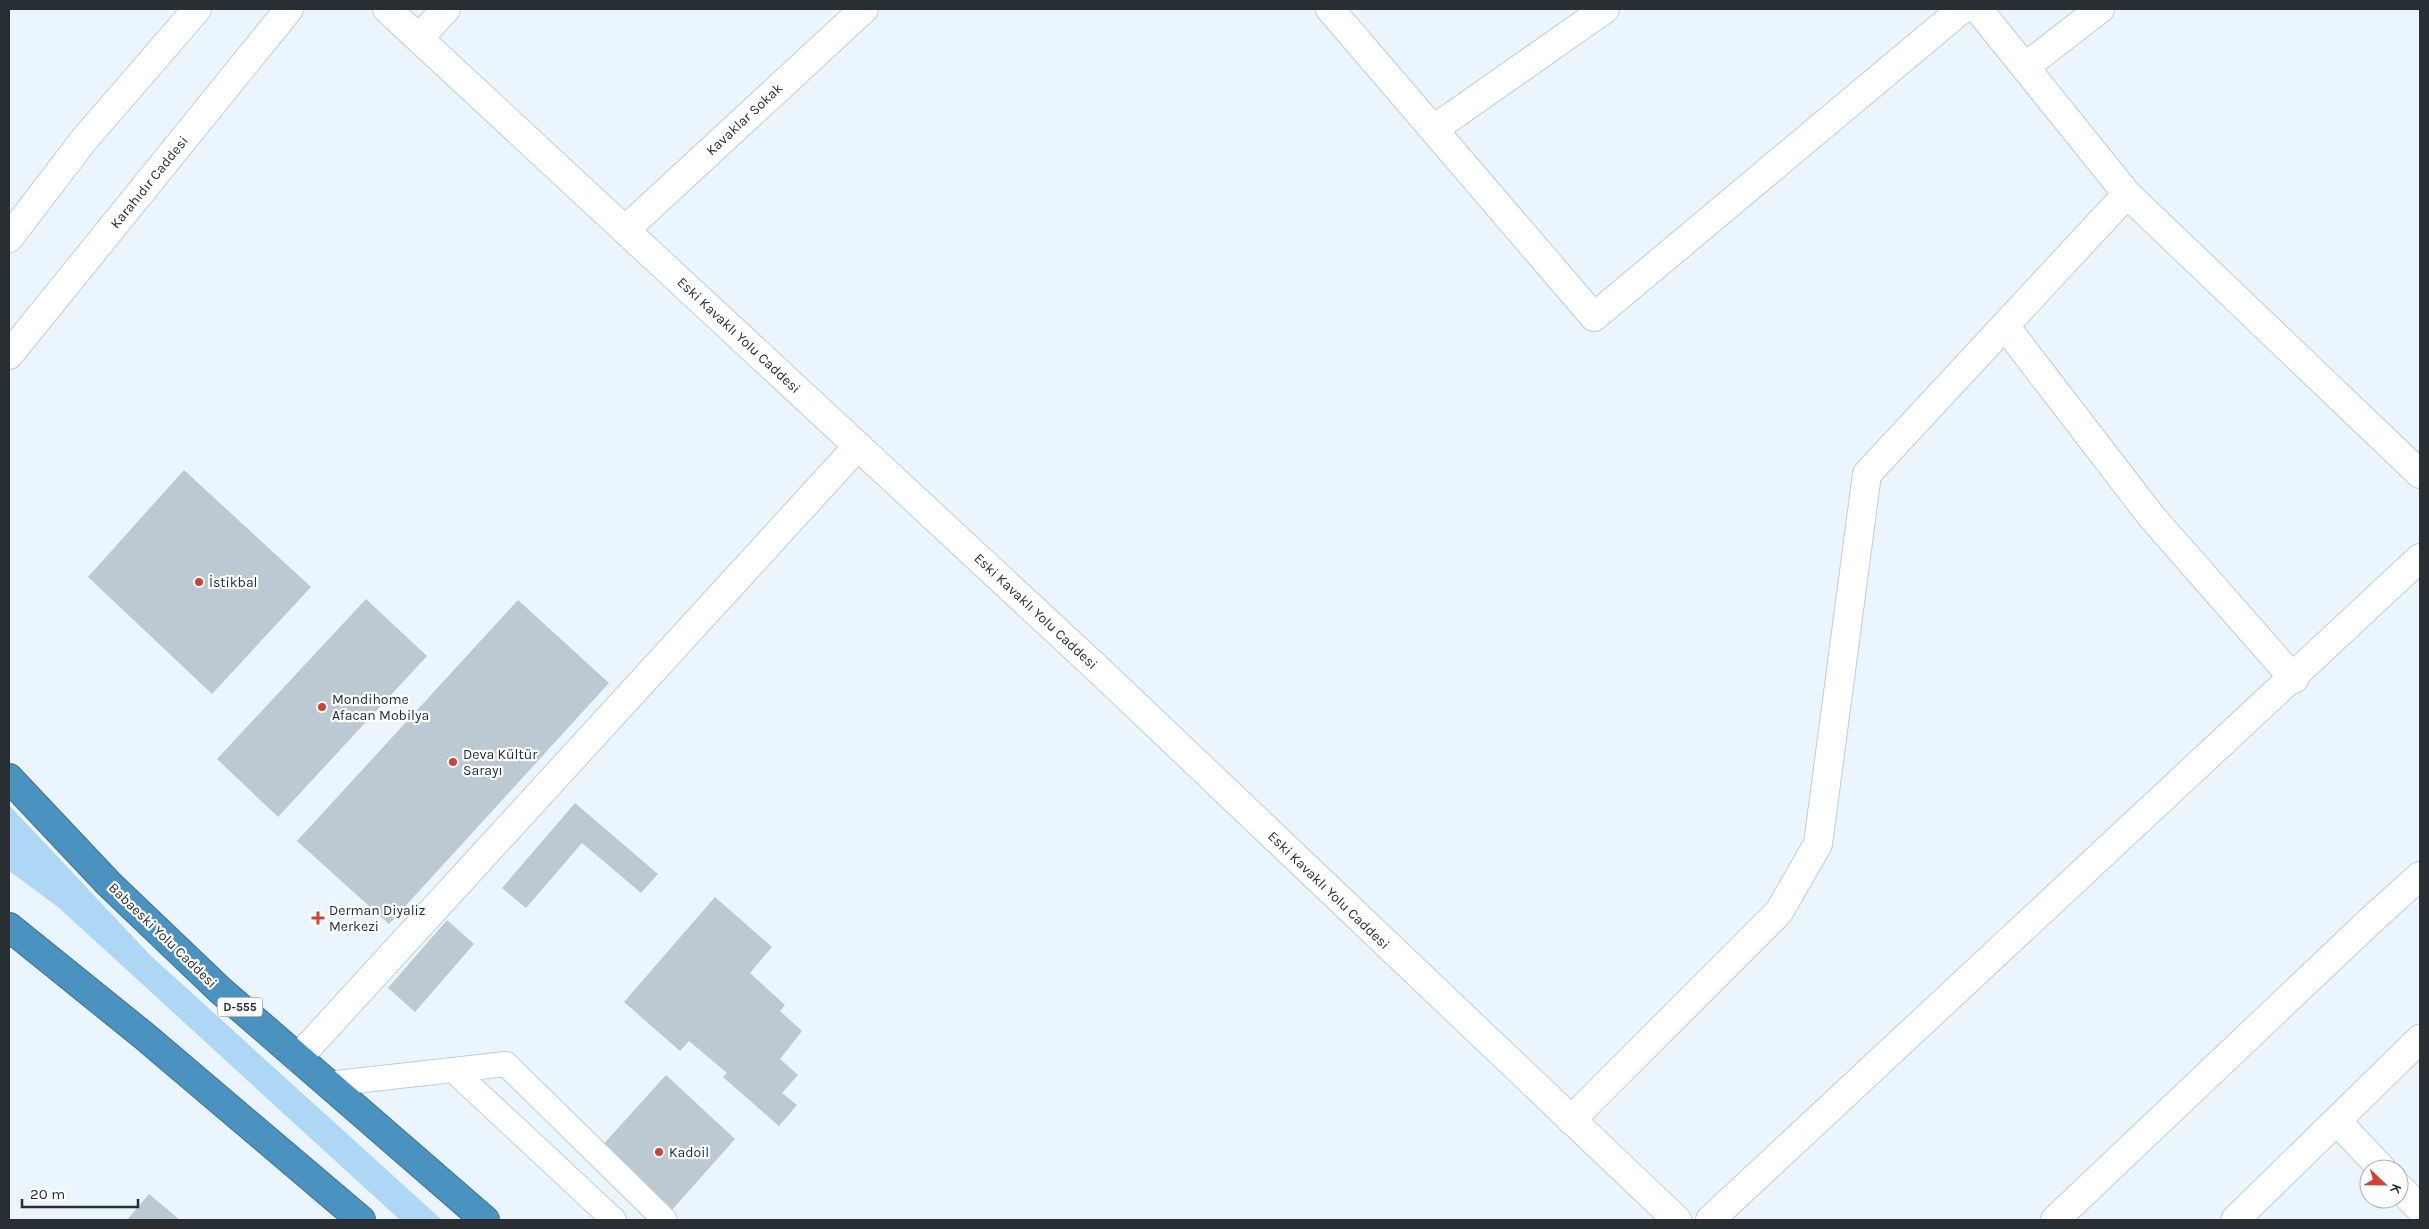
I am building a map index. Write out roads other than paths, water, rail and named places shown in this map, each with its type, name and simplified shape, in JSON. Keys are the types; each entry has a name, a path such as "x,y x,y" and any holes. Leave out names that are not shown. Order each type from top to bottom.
{"highway":[{"name":"Babaeski Yolu Caddesi","path":"9,778 109,884 220,990 485,1220"},
{"path":"9,927 158,1047 360,1220"}],"street":[{"path":"9,238 83,141 197,9"},
{"name":"Karahıdır Caddesi","path":"9,355 289,9"},
{"name":"Eski Kavaklı Yolu Caddesi","path":"387,9 1102,672 1677,1220"},
{"path":"419,38 446,9"},
{"name":"Kavaklar Sokak","path":"625,230 864,9"},
{"path":"1330,9 1594,317 1962,9"},
{"path":"1434,129 1605,9"},
{"path":"1978,9 2128,194 2420,474"},
{"path":"2025,67 2100,9"},
{"path":"1571,1120 1779,912 1818,844 1867,474 2128,194"},
{"path":"2004,326 2151,516 2294,678"},
{"path":"298,1058 858,446"},
{"path":"1710,1220 2294,678 2420,558"},
{"path":"2055,1220 2369,922 2420,876"},
{"path":"2235,1220 2420,1040"},
{"path":"2337,1121 2373,1159"},
{"path":"2409,1197 2420,1209"}],"lane":[{"path":"328,1084 506,1064 665,1220"},
{"path":"453,1070 614,1220"}],"place":[{"name":"İstikbal","path":"199,582"},
{"name":"Mondihome Afacan Mobilya","path":"322,707"},
{"name":"Deva Kültür Sarayı","path":"453,762"},
{"name":"Derman Diyaliz Merkezi","path":"318,918"},
{"name":"Kadoil","path":"659,1152"}]}
